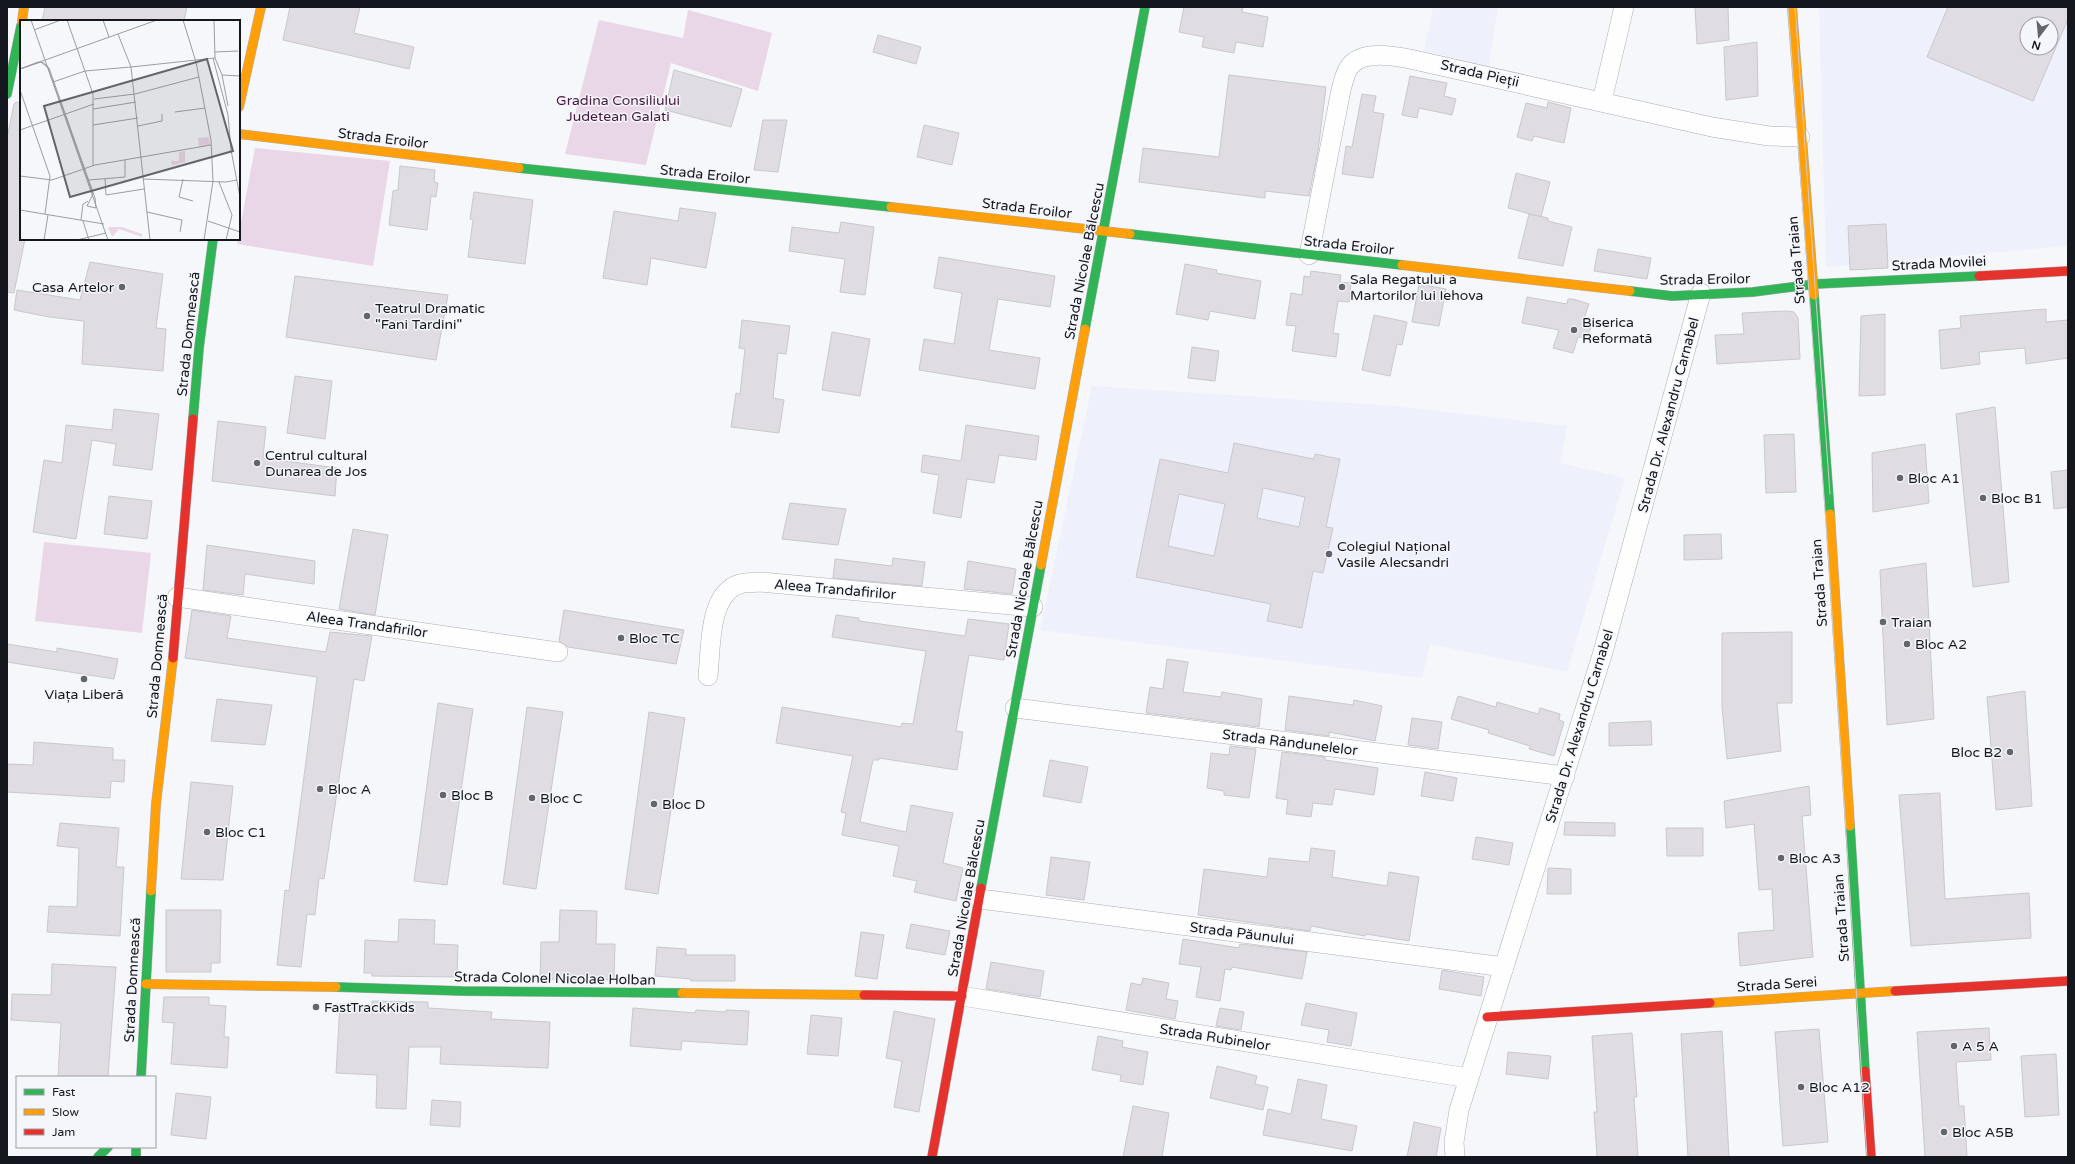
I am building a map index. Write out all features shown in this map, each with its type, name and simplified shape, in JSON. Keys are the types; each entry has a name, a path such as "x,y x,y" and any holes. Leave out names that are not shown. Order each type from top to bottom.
{"street":[{"path":"22,20 24,7"},
{"path":"240,102 261,7"},
{"name":"Strada Nicolae Bălcescu","path":"932,1157 1033,607 1105,232 1145,7"},
{"path":"1602,101 1624,7"},
{"name":"Strada Traian","path":"1792,7 1800,137 1823,412 1871,1157"},
{"path":"7,94 20,31"},
{"name":"Strada Pieții","path":"1309,255 1341,90 1349,67 1356,61 1377,56 1403,57 1712,127 1769,136 1800,137"},
{"name":"Strada Eroilor","path":"240,134 573,174 920,210 1672,296 1701,293 1753,292 1812,284"},
{"name":"Strada Domnească","path":"141,1076 155,817 171,677 199,348 213,240"},
{"name":"Strada Movilei","path":"1812,284 2068,271"},
{"name":"Strada Dr. Alexandru Carnabel","path":"1454,1157 1454,1142 1458,1110 1603,652 1701,293"},
{"name":"Aleea Trandafirilor","path":"708,676 716,608 726,592 739,584 761,582 1033,607"},
{"name":"Aleea Trandafirilor","path":"177,597 558,652"},
{"name":"Strada Rândunelelor","path":"1015,708 1564,776"},
{"name":"Strada Păunului","path":"980,899 1504,967"},
{"name":"Strada Serei","path":"1487,1017 1860,993 2068,982"},
{"name":"Strada Colonel Nicolae Holban","path":"146,984 270,985 462,991 962,996"},
{"name":"Strada Rubinelor","path":"962,996 1468,1078"},
{"path":"98,1157 107,1148"}],"shaded area":[{"path":"1433,7 1498,7 1489,66 1424,51"},
{"path":"1819,7 2068,7 2068,246 1826,267"},
{"name":"Colegiul Național Vasile Alecsandri","path":"1092,386 1396,406 1567,426 1560,463 1625,478 1567,672 1430,644 1422,678 1040,630"}],"green space":[{"name":"Gradina Consiliului Judetean Galati","path":"688,10 772,33 758,91 671,63 646,165 565,154 599,20 683,38"},
{"path":"255,148 390,161 373,266 237,244 238,240 240,240 240,228"},
{"path":"44,542 151,553 142,633 35,621"}],"building":[{"path":"45,7 187,7 184,20 42,20"},
{"path":"290,7 360,7 354,33 414,47 409,69 283,40"},
{"path":"1184,7 1243,7 1242,12 1268,17 1263,47 1236,42 1234,53 1202,47 1204,37 1179,32"},
{"path":"1695,7 1728,7 1729,40 1697,44"},
{"path":"1948,7 2068,7 2068,19 2059,40 2059,16 2019,16 2019,56 2052,56 2033,101 1927,57"},
{"path":"878,35 921,47 916,64 873,52"},
{"path":"1757,42 1758,96 1726,100 1724,47"},
{"path":"674,70 742,89 731,127 665,110"},
{"path":"1229,75 1326,87 1318,151 1309,196 1265,191 1265,198 1139,182 1143,148 1219,157"},
{"path":"1410,76 1447,83 1444,96 1456,99 1452,115 1419,108 1417,118 1402,115"},
{"path":"1362,94 1376,96 1373,112 1384,114 1373,178 1342,174 1346,146 1352,147"},
{"path":"16,102 20,103 20,240 25,240 14,293 7,292 7,138 14,104"},
{"path":"1548,102 1571,108 1564,143 1534,136 1532,141 1517,137 1526,103 1547,108"},
{"path":"763,120 787,120 778,172 754,170"},
{"path":"924,125 959,133 952,165 917,157"},
{"path":"400,166 435,170 434,182 438,183 436,197 431,196 427,230 389,225 393,191 398,190"},
{"path":"1516,173 1550,182 1541,217 1508,208"},
{"path":"474,192 533,200 525,264 468,257 473,220 470,219"},
{"path":"680,208 716,213 706,268 651,258 647,285 603,278 614,211 678,221"},
{"path":"1529,214 1548,218 1548,221 1572,227 1563,266 1518,258"},
{"path":"841,222 874,227 865,295 840,292 845,259 789,251 792,227 839,233"},
{"path":"1886,224 1888,268 1850,270 1848,226"},
{"path":"1598,249 1651,258 1647,279 1594,271"},
{"path":"939,257 1055,276 1050,307 998,299 989,350 1040,358 1035,389 919,370 924,339 954,344 962,293 934,288"},
{"path":"90,262 163,274 156,328 166,329 163,371 82,364 84,321 49,317 14,310 17,290 80,300"},
{"path":"1185,264 1217,270 1216,273 1261,281 1255,319 1210,311 1208,320 1176,314"},
{"path":"1311,271 1341,275 1340,282 1351,283 1349,302 1338,301 1333,333 1339,334 1336,357 1292,351 1296,326 1286,325 1291,293 1302,295 1304,276 1310,277"},
{"name":"Teatrul Dramatic \"Fani Tardini\"","path":"295,276 448,295 436,360 286,337"},
{"path":"1419,284 1446,289 1439,326 1412,322"},
{"path":"1527,297 1567,304 1568,299 1573,299 1589,304 1583,321 1592,324 1587,338 1578,337 1573,353 1553,348 1559,330 1522,323"},
{"path":"2046,309 2046,322 2068,320 2068,358 2026,364 2025,348 1979,352 1980,364 1941,369 1939,330 1961,328 1960,316"},
{"path":"1794,312 1798,318 1800,359 1717,364 1715,335 1744,334 1742,313"},
{"path":"1885,314 1885,395 1859,396 1861,316"},
{"path":"1374,315 1407,322 1402,345 1397,344 1390,376 1362,370"},
{"path":"742,320 790,326 786,354 778,353 773,398 784,400 779,433 731,427 736,393 740,394 745,349 739,348"},
{"path":"832,332 870,339 860,396 822,390"},
{"path":"1192,347 1219,351 1215,381 1188,378"},
{"path":"295,376 332,381 325,439 287,433"},
{"name":"Bloc B1","path":"1995,407 2009,582 1973,587 1956,414"},
{"path":"114,409 159,414 152,470 113,465 116,444 92,440 76,539 33,532 44,460 62,463 66,425 112,430"},
{"name":"Centrul cultural Dunarea de Jos","path":"218,421 266,427 263,458 337,468 335,496 212,481"},
{"path":"966,425 1039,436 1036,460 999,455 994,483 967,479 961,518 933,513 939,475 921,472 923,455 961,461"},
{"path":"1794,434 1796,492 1766,493 1764,435"},
{"path":"1234,443 1314,459 1315,454 1340,459 1326,527 1333,528 1323,573 1313,571 1302,628 1267,621 1271,604 1136,577 1160,459 1228,473","holes":["1263,488 1305,497 1299,527 1257,518","1179,494 1225,504 1214,556 1168,546"]},
{"name":"Bloc A1","path":"1925,444 1929,503 1873,512 1872,453"},
{"path":"2068,470 2068,507 2054,509 2051,472"},
{"path":"109,496 152,501 147,539 104,534"},
{"path":"790,503 846,509 838,545 782,539"},
{"path":"353,529 388,535 375,615 339,609"},
{"path":"1721,534 1722,559 1684,560 1684,535"},
{"path":"207,545 315,561 314,584 245,574 243,595 203,590"},
{"path":"893,558 925,562 922,586 833,578 835,559 892,566"},
{"path":"968,561 1016,569 1012,594 964,589"},
{"name":"Bloc A2","path":"1926,563 1934,719 1887,725 1880,570"},
{"path":"192,610 231,616 227,638 326,652 330,632 372,636 364,681 354,679 324,879 319,878 315,915 307,914 301,967 277,965 285,890 289,891 317,677 185,658"},
{"name":"Bloc TC","path":"564,610 684,630 676,664 568,647 559,641"},
{"path":"836,615 859,618 859,621 965,636 968,619 1009,624 1004,660 969,655 956,731 963,732 957,770 879,758 879,760 873,760 860,822 906,832 911,805 953,813 943,863 963,868 956,901 914,892 917,881 893,876 899,846 842,835 846,813 841,812 853,756 776,743 782,707 901,727 902,723 913,724 926,651 832,637"},
{"path":"1792,632 1792,703 1777,703 1781,751 1727,759 1722,707 1722,633"},
{"path":"7,644 57,652 57,648 118,659 114,679 7,662"},
{"path":"1167,659 1188,662 1183,692 1221,697 1222,692 1262,699 1259,727 1146,713 1150,687 1163,689"},
{"name":"Bloc B2","path":"2025,691 2032,806 1996,810 1987,697"},
{"path":"1289,696 1353,705 1354,700 1382,706 1375,741 1329,732 1329,736 1285,730"},
{"path":"1458,696 1496,707 1497,702 1538,714 1540,708 1560,714 1559,720 1564,722 1554,756 1529,749 1530,746 1488,733 1489,730 1451,719"},
{"path":"217,699 272,705 265,745 211,741"},
{"name":"Bloc B","path":"438,703 473,709 447,885 414,881"},
{"name":"Bloc C","path":"527,707 563,712 536,889 503,884"},
{"name":"Bloc D","path":"649,712 685,718 658,894 625,889"},
{"path":"1412,718 1442,722 1438,749 1408,745"},
{"path":"1651,721 1652,745 1609,746 1609,723"},
{"path":"34,742 113,748 113,760 125,760 124,782 111,781 110,798 7,792 7,764 33,765"},
{"path":"1230,746 1256,749 1249,798 1224,795 1224,791 1207,788 1211,753 1229,755"},
{"path":"1282,752 1325,757 1325,760 1378,768 1374,795 1335,789 1332,805 1313,803 1311,817 1286,814 1288,800 1276,798"},
{"path":"1050,760 1088,767 1081,803 1043,796"},
{"path":"1425,772 1457,778 1453,801 1421,796"},
{"name":"Bloc C1","path":"191,782 233,786 223,880 181,879"},
{"name":"Bloc A3","path":"1809,786 1811,815 1802,816 1813,957 1740,966 1738,933 1774,930 1772,889 1759,890 1754,824 1726,828 1724,801"},
{"path":"1940,793 1945,899 2029,893 2031,938 1911,946 1899,795"},
{"path":"1565,822 1615,823 1615,836 1564,835"},
{"path":"60,823 119,828 116,867 124,867 120,936 47,932 49,906 77,907 79,848 57,846"},
{"path":"1666,828 1703,828 1703,856 1667,856"},
{"path":"1476,837 1513,843 1509,865 1472,859"},
{"path":"1311,848 1335,851 1332,877 1387,886 1389,872 1419,877 1409,941 1366,934 1365,936 1311,926 1310,931 1198,915 1204,869 1267,877 1269,858 1309,862"},
{"path":"1051,857 1090,862 1084,900 1046,895"},
{"path":"1548,868 1571,869 1571,894 1547,894"},
{"path":"166,910 221,910 220,963 211,963 211,972 166,972"},
{"path":"560,910 597,911 596,944 615,944 614,980 540,979 541,942 559,942"},
{"path":"399,919 435,920 434,944 458,945 457,977 372,976 372,973 364,973 365,940 398,942"},
{"path":"911,924 950,931 945,955 906,948"},
{"path":"861,932 884,935 877,979 855,976"},
{"path":"1183,939 1239,948 1240,944 1307,952 1302,979 1232,967 1231,970 1225,969 1220,1001 1196,997 1201,967 1179,964"},
{"path":"657,947 686,949 686,955 735,955 735,981 691,981 691,979 655,976"},
{"path":"991,962 1044,971 1040,997 986,989"},
{"path":"52,964 116,967 108,1076 58,1076 61,1023 11,1020 12,994 51,995"},
{"path":"1442,970 1484,977 1481,996 1439,989"},
{"path":"1143,978 1169,983 1166,999 1178,1001 1175,1019 1126,1010 1131,983 1141,985"},
{"path":"164,997 209,997 209,1005 226,1006 224,1037 229,1037 227,1068 171,1064 174,1023 162,1022"},
{"path":"372,1001 428,1002 428,1008 492,1012 491,1019 550,1022 548,1068 440,1064 441,1047 409,1047 406,1109 376,1108 377,1075 336,1073 340,1004 372,1006"},
{"path":"1306,1003 1357,1013 1351,1046 1327,1042 1329,1030 1301,1025"},
{"path":"633,1008 695,1013 696,1010 726,1012 726,1010 749,1011 747,1045 682,1041 681,1050 630,1046"},
{"path":"1220,1008 1244,1012 1241,1030 1216,1026"},
{"path":"894,1011 935,1019 919,1112 894,1107 902,1061 886,1058"},
{"path":"811,1015 842,1018 838,1056 807,1054"},
{"path":"1989,1028 1991,1060 1956,1062 1959,1106 1964,1106 1967,1157 1925,1157 1917,1032"},
{"name":"Bloc A12","path":"1819,1029 1828,1142 1783,1146 1775,1032"},
{"path":"1722,1031 1729,1157 1688,1157 1681,1034"},
{"path":"1632,1033 1637,1097 1634,1097 1638,1157 1597,1157 1594,1112 1597,1112 1592,1036"},
{"path":"1098,1036 1123,1041 1122,1047 1148,1052 1143,1085 1120,1081 1121,1075 1092,1070"},
{"path":"1508,1052 1551,1056 1548,1079 1506,1074"},
{"path":"2056,1054 2059,1115 2025,1117 2021,1056"},
{"path":"1217,1066 1257,1076 1255,1084 1268,1087 1263,1110 1210,1098"},
{"path":"1298,1079 1327,1085 1321,1119 1357,1126 1352,1151 1263,1135 1268,1109 1291,1114"},
{"path":"176,1093 211,1097 206,1139 171,1135"},
{"path":"432,1100 461,1102 460,1127 430,1125"},
{"path":"1133,1106 1169,1113 1162,1157 1123,1157"},
{"path":"1414,1122 1441,1128 1436,1157 1407,1157"}],"tram line":[{"path":"1788,7 1827,537 1867,1157"},
{"path":"1795,7 1830,494"}],"traffic: fast":[{"path":"1085,329 1145,7"},
{"path":"7,94 20,31"},
{"path":"519,168 891,207"},
{"path":"1130,234 1402,265"},
{"path":"193,419 199,348 213,240"},
{"path":"1630,291 1672,296 1753,292 1816,284 1979,276"},
{"path":"1814,295 1830,514"},
{"path":"981,888 1041,565"},
{"path":"1850,826 1865,1071"},
{"path":"141,1076 151,891"},
{"path":"336,987 462,991 682,993"},
{"path":"98,1157 107,1148"},
{"path":"136,1148 136,1157"}],"traffic: slow":[{"path":"22,20 24,7"},
{"path":"240,102 261,7"},
{"path":"1792,7 1814,295"},
{"path":"240,134 519,168"},
{"path":"891,207 1130,234"},
{"path":"1402,265 1630,291"},
{"path":"1041,565 1085,329"},
{"path":"1830,514 1850,826"},
{"path":"151,891 156,804 173,658"},
{"path":"146,984 336,987"},
{"path":"1710,1003 1895,991"},
{"path":"682,993 864,995"}],"traffic: jam":[{"path":"1979,276 2068,271"},
{"path":"173,658 193,419"},
{"path":"932,1157 981,888"},
{"path":"1895,991 2068,981"},
{"path":"864,995 962,996"},
{"path":"1487,1017 1710,1003"},
{"path":"1865,1071 1871,1157"}],"place":[{"name":"Casa Artelor","path":"122,287"},
{"name":"Sala Regatului a Martorilor lui Iehova","path":"1342,287"},
{"name":"Teatrul Dramatic \"Fani Tardini\"","path":"367,316"},
{"name":"Biserica Reformată","path":"1574,330"},
{"name":"Centrul cultural Dunarea de Jos","path":"257,463"},
{"name":"Bloc A1","path":"1900,478"},
{"name":"Bloc B1","path":"1983,498"},
{"name":"Colegiul Național Vasile Alecsandri","path":"1329,554"},
{"name":"Traian","path":"1883,622"},
{"name":"Bloc TC","path":"621,638"},
{"name":"Bloc A2","path":"1907,644"},
{"name":"Viața Liberă","path":"84,679"},
{"name":"Bloc B2","path":"2010,752"},
{"name":"Bloc A","path":"320,789"},
{"name":"Bloc B","path":"443,795"},
{"name":"Bloc C","path":"532,798"},
{"name":"Bloc D","path":"654,804"},
{"name":"Bloc C1","path":"207,832"},
{"name":"Bloc A3","path":"1781,858"},
{"name":"FastTrackKids","path":"316,1007"},
{"name":"A 5 A","path":"1954,1046"},
{"name":"Bloc A12","path":"1801,1087"},
{"name":"Bloc A5B","path":"1944,1132"}]}
